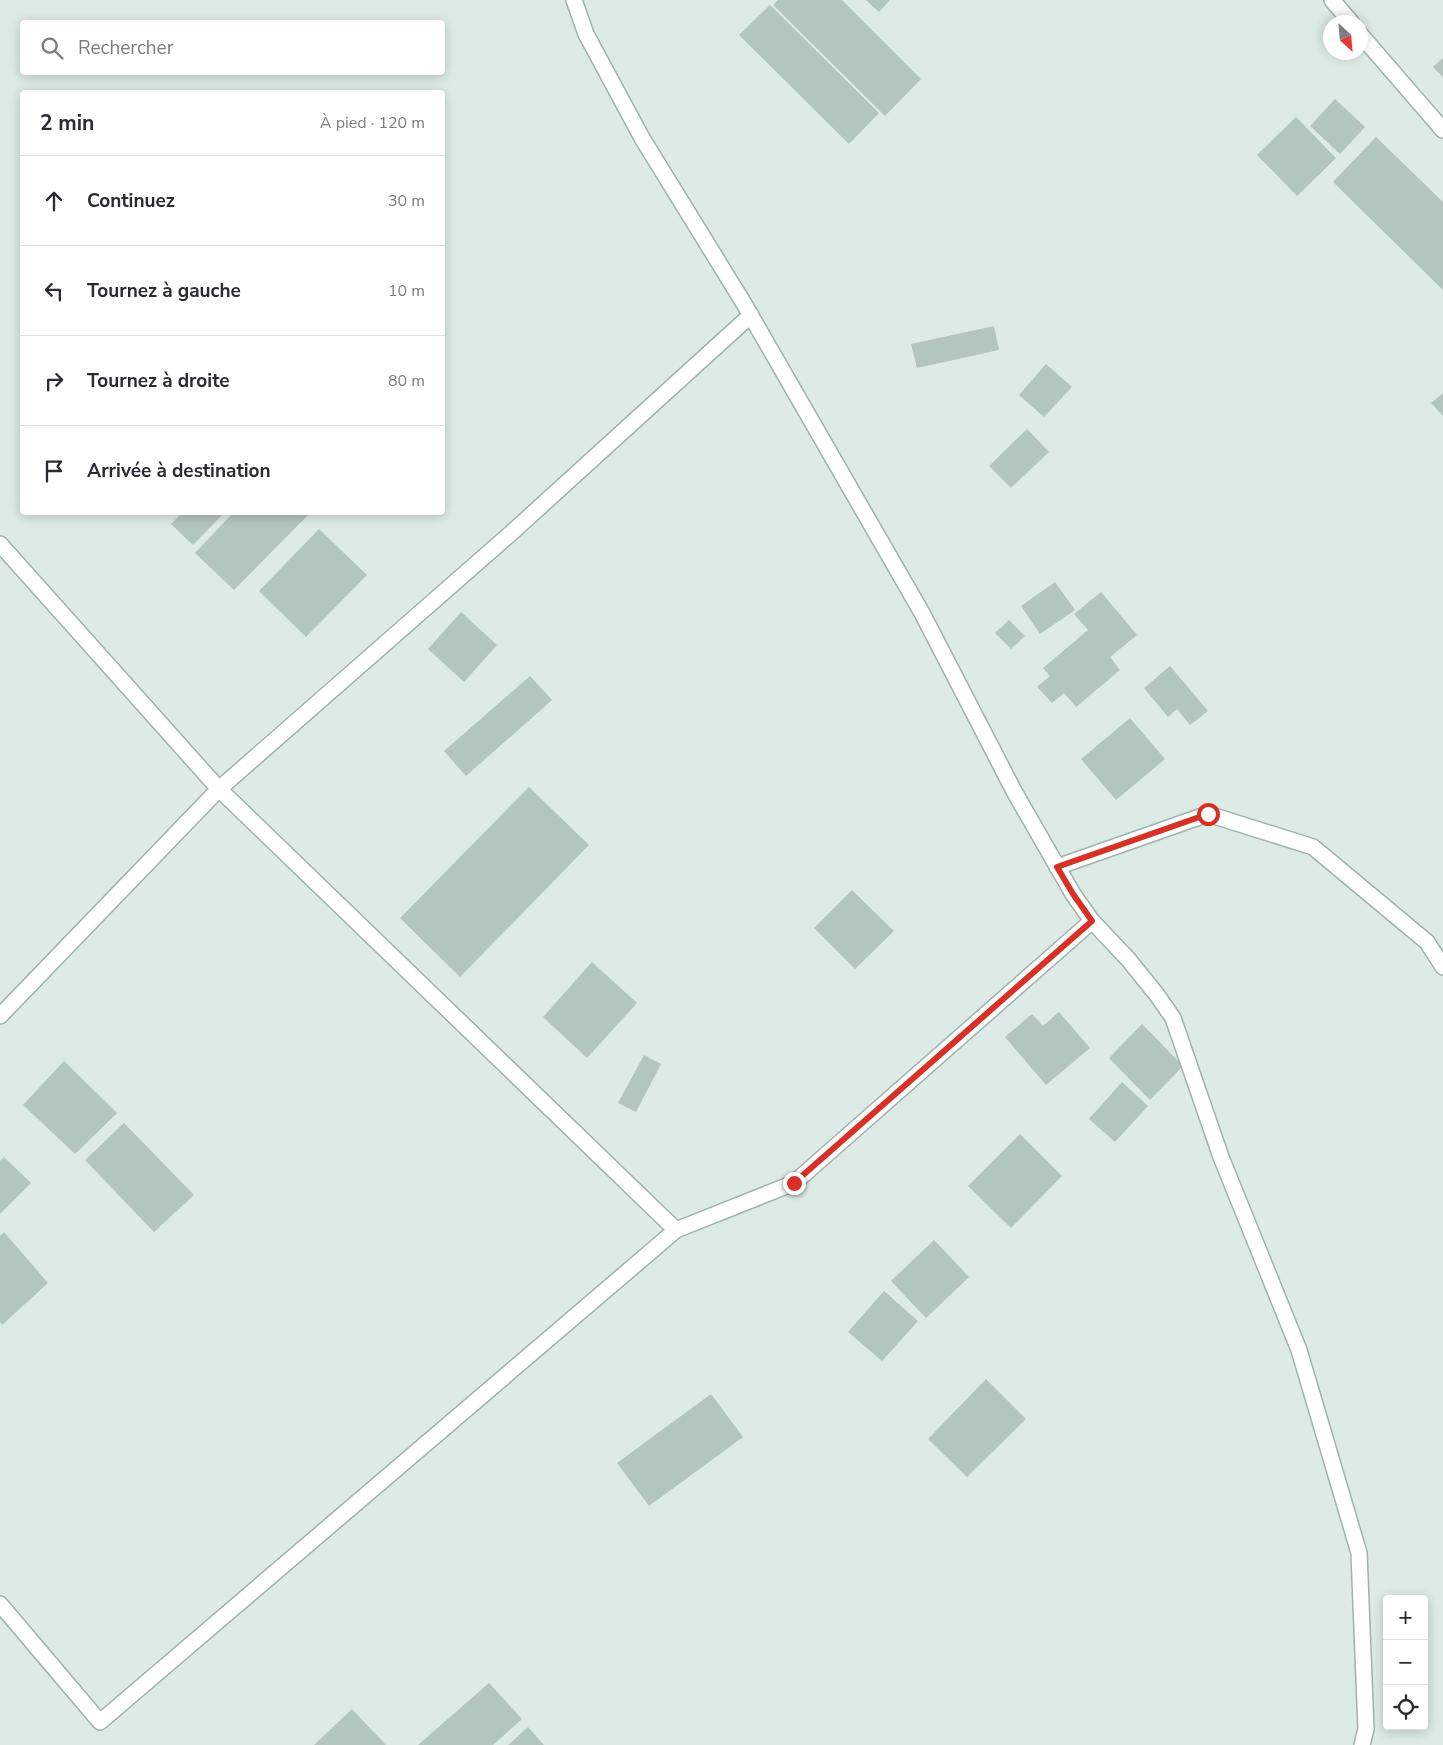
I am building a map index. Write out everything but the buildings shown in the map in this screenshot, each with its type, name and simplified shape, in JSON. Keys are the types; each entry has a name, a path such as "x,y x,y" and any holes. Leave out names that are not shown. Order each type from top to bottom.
{"street":[{"path":"574,0 586,34 642,138 751,315 922,613 1015,793 1057,867 1092,921 1128,959 1173,1018 1221,1157 1299,1350 1358,1552 1366,1729 1362,1745"},
{"path":"1332,0 1345,15"},
{"path":"1368,43 1443,130"},
{"path":"0,1016 219,789 509,535 751,315"},
{"path":"0,544 219,789 676,1230"},
{"path":"1057,867 1208,814 1312,847 1427,942 1443,967"},
{"path":"0,1604 100,1722 676,1230 794,1183 1092,921"}],"route":[{"path":"794,1183 1092,921 1057,867 1208,814"}]}
